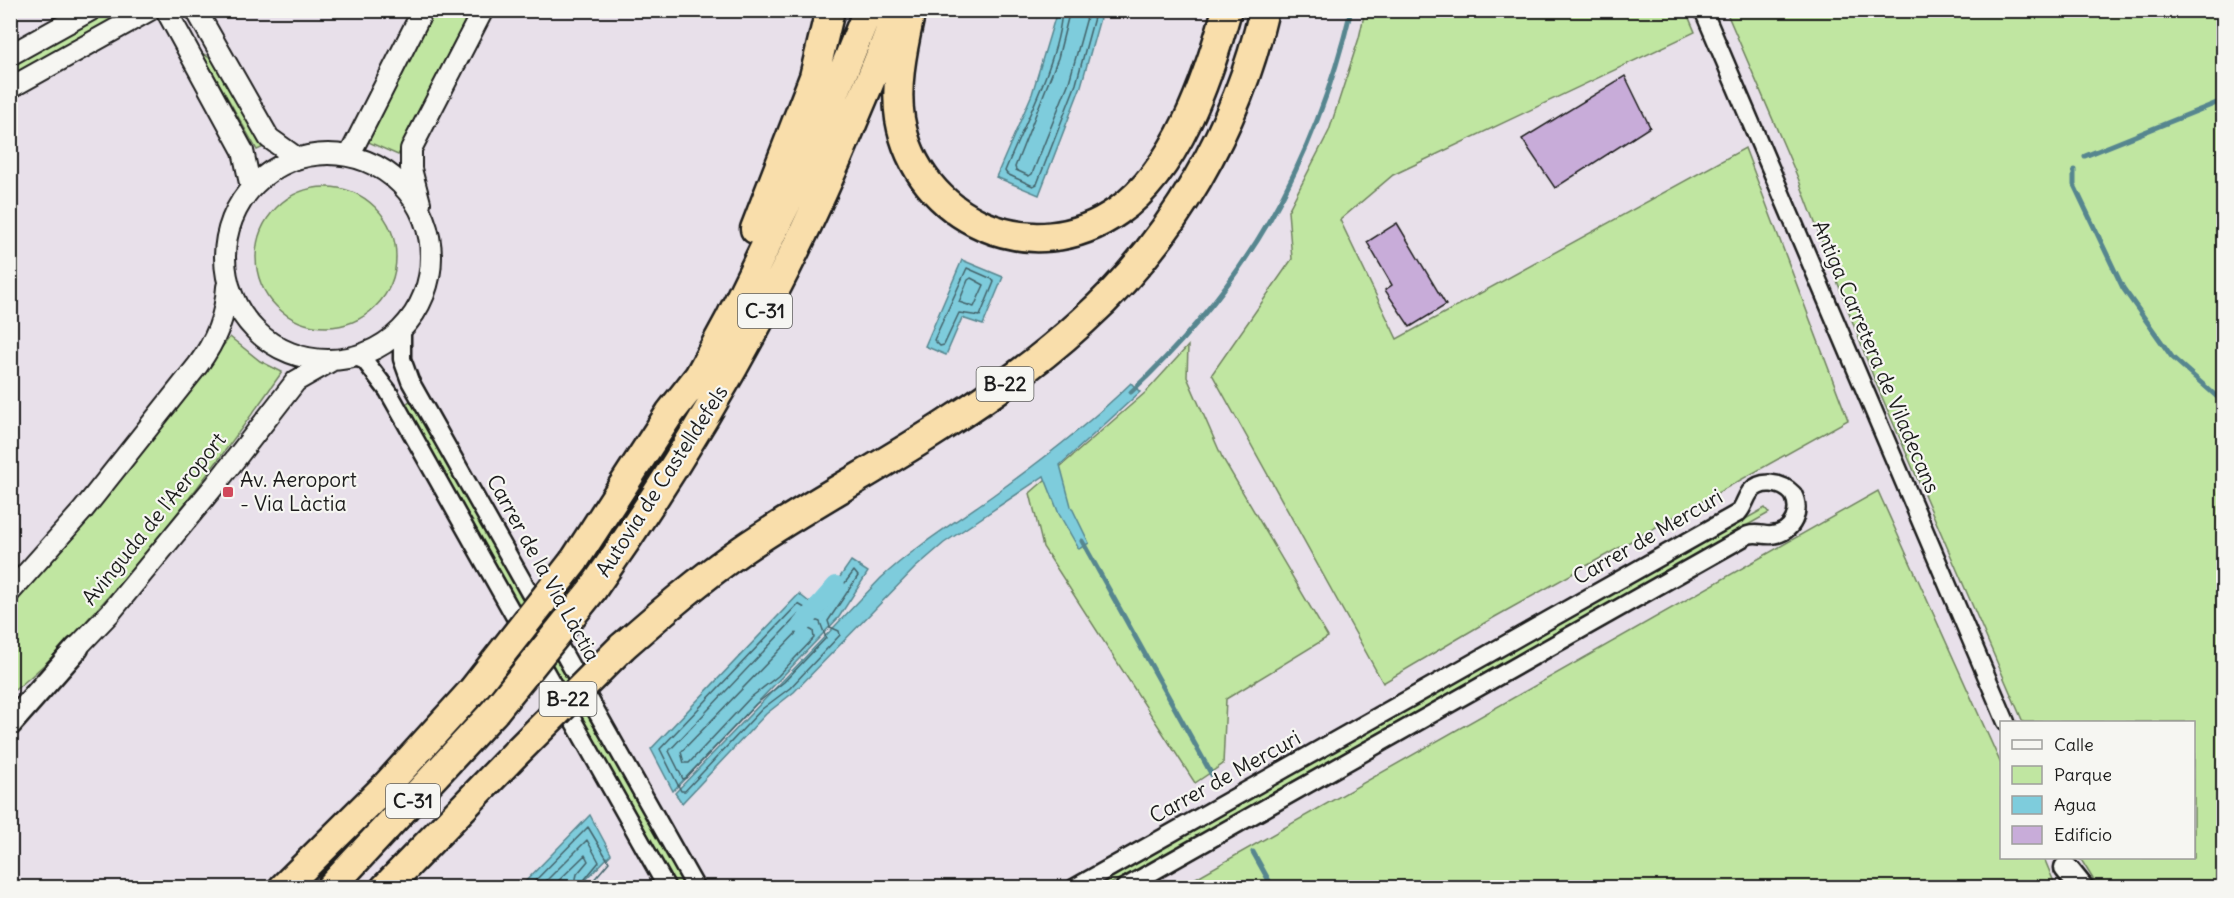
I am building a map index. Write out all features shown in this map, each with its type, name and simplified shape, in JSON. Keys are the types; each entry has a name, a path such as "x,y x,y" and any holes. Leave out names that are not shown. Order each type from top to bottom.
{"highway":[{"path":"670,412 686,368 757,225 785,155 814,77 830,10"},
{"name":"Autovia de Castelldefels","path":"283,888 414,757 473,690 574,561 670,412 699,376 809,157 868,10"},
{"name":"Autovia de Castelldefels","path":"330,888 494,712 592,590 649,509 707,416 797,250 861,104 897,10"},
{"path":"911,10 902,50 900,118 908,148 919,170 955,211 983,227 1009,234 1050,236 1075,232 1118,212 1140,192 1158,170 1181,133 1202,87 1227,10"},
{"name":"B-22","path":"385,888 622,647 669,605 741,550 948,423 1030,365 1085,320 1122,282 1155,240 1185,198 1214,148 1240,88 1264,10"}],"main road":[{"path":"10,724 77,648"},
{"path":"2066,871 2082,888"}],"street":[{"path":"10,55 91,10"},
{"path":"10,88 150,10"},
{"path":"166,10 243,151 251,188"},
{"path":"196,10 269,138 297,158"},
{"path":"349,156 423,10"},
{"path":"227,285 238,310 257,333 278,348 305,358 331,361 356,357 381,346 402,330 421,303 430,278 431,248 411,169 411,149 483,10"},
{"name":"Antiga Carretera de Viladecans","path":"1703,10 2005,721"},
{"path":"10,592 105,484 209,350 223,320 227,285 224,265 225,242 234,213 251,188 273,169 297,158 322,154 349,156 367,161 388,173 410,193 425,220"},
{"name":"Carrer de la Via Làctia","path":"402,330 402,359 410,381 696,888"},
{"path":"356,357 365,361 388,391 668,888"},
{"name":"Avinguda de l'Aeroport","path":"10,705 77,648 216,484 290,388 303,376 331,361"},
{"name":"Carrer de Mercuri","path":"1074,888 1738,513 1749,494 1759,485 1778,485 1792,494 1796,515 1791,525 1782,532 1748,535 1124,888"}],"green space":[{"path":"110,11 131,11 11,78 11,66"},
{"path":"432,11 473,11 398,155 366,141"},
{"path":"1365,11 1686,11 1695,32 1393,175 1340,220 1397,339 1745,148 1848,420 1493,618 1383,683 1212,374 1292,259 1288,211 1329,131 1359,38"},
{"path":"1726,11 2223,11 2223,887 2098,887 2081,859 2195,859 2195,721 2023,721 1875,381 1798,178"},
{"path":"202,53 216,62 264,147 257,150"},
{"path":"326,187 353,192 376,207 391,230 396,257 391,284 376,307 353,322 326,327 299,322 276,307 261,284 256,257 261,230 276,207 299,192"},
{"path":"230,337 260,361 282,372 198,487 131,570 62,647 11,693 11,604 77,530"},
{"path":"1188,346 1187,377 1222,457 1328,637 1226,699 1223,764 1195,783 1043,547 1030,493 1146,392"},
{"path":"411,400 685,887 677,887 406,404"},
{"path":"1878,491 2000,762 2000,859 2044,859 2056,887 1180,887"},
{"path":"1765,508 1769,513 1105,887 1092,887"}],"water":[{"path":"1057,11 1102,11 1081,86 1039,195 996,177 1032,94"},
{"path":"962,260 1003,277 983,325 962,318 946,355 925,346"},
{"path":"1131,383 1140,392 1060,465 1071,506 1089,543 1079,549 1059,514 1044,476 944,543 915,568 794,692 766,714 682,803 675,793 881,578 921,545 1046,456"},
{"path":"851,561 868,572 839,617 673,791 651,749 799,594 818,609"},
{"path":"590,815 611,854 579,887 520,887"}],"building":[{"path":"1625,76 1650,127 1555,188 1522,139"},
{"path":"1397,223 1446,305 1410,327 1385,290 1392,285 1367,242"}],"waterway":[{"path":"1131,392 1172,351 1209,308 1242,264 1271,218 1296,170 1317,120 1336,66 1351,10"},
{"path":"2085,156 2224,100"},
{"path":"2074,170 2074,185 2123,288 2172,357 2224,403"},
{"path":"1082,541 1212,775"},
{"path":"801,625 836,585"},
{"path":"1253,852 1273,888"}],"place":[{"name":"Av. Aeroport - Via Làctia","path":"228,492"}]}
